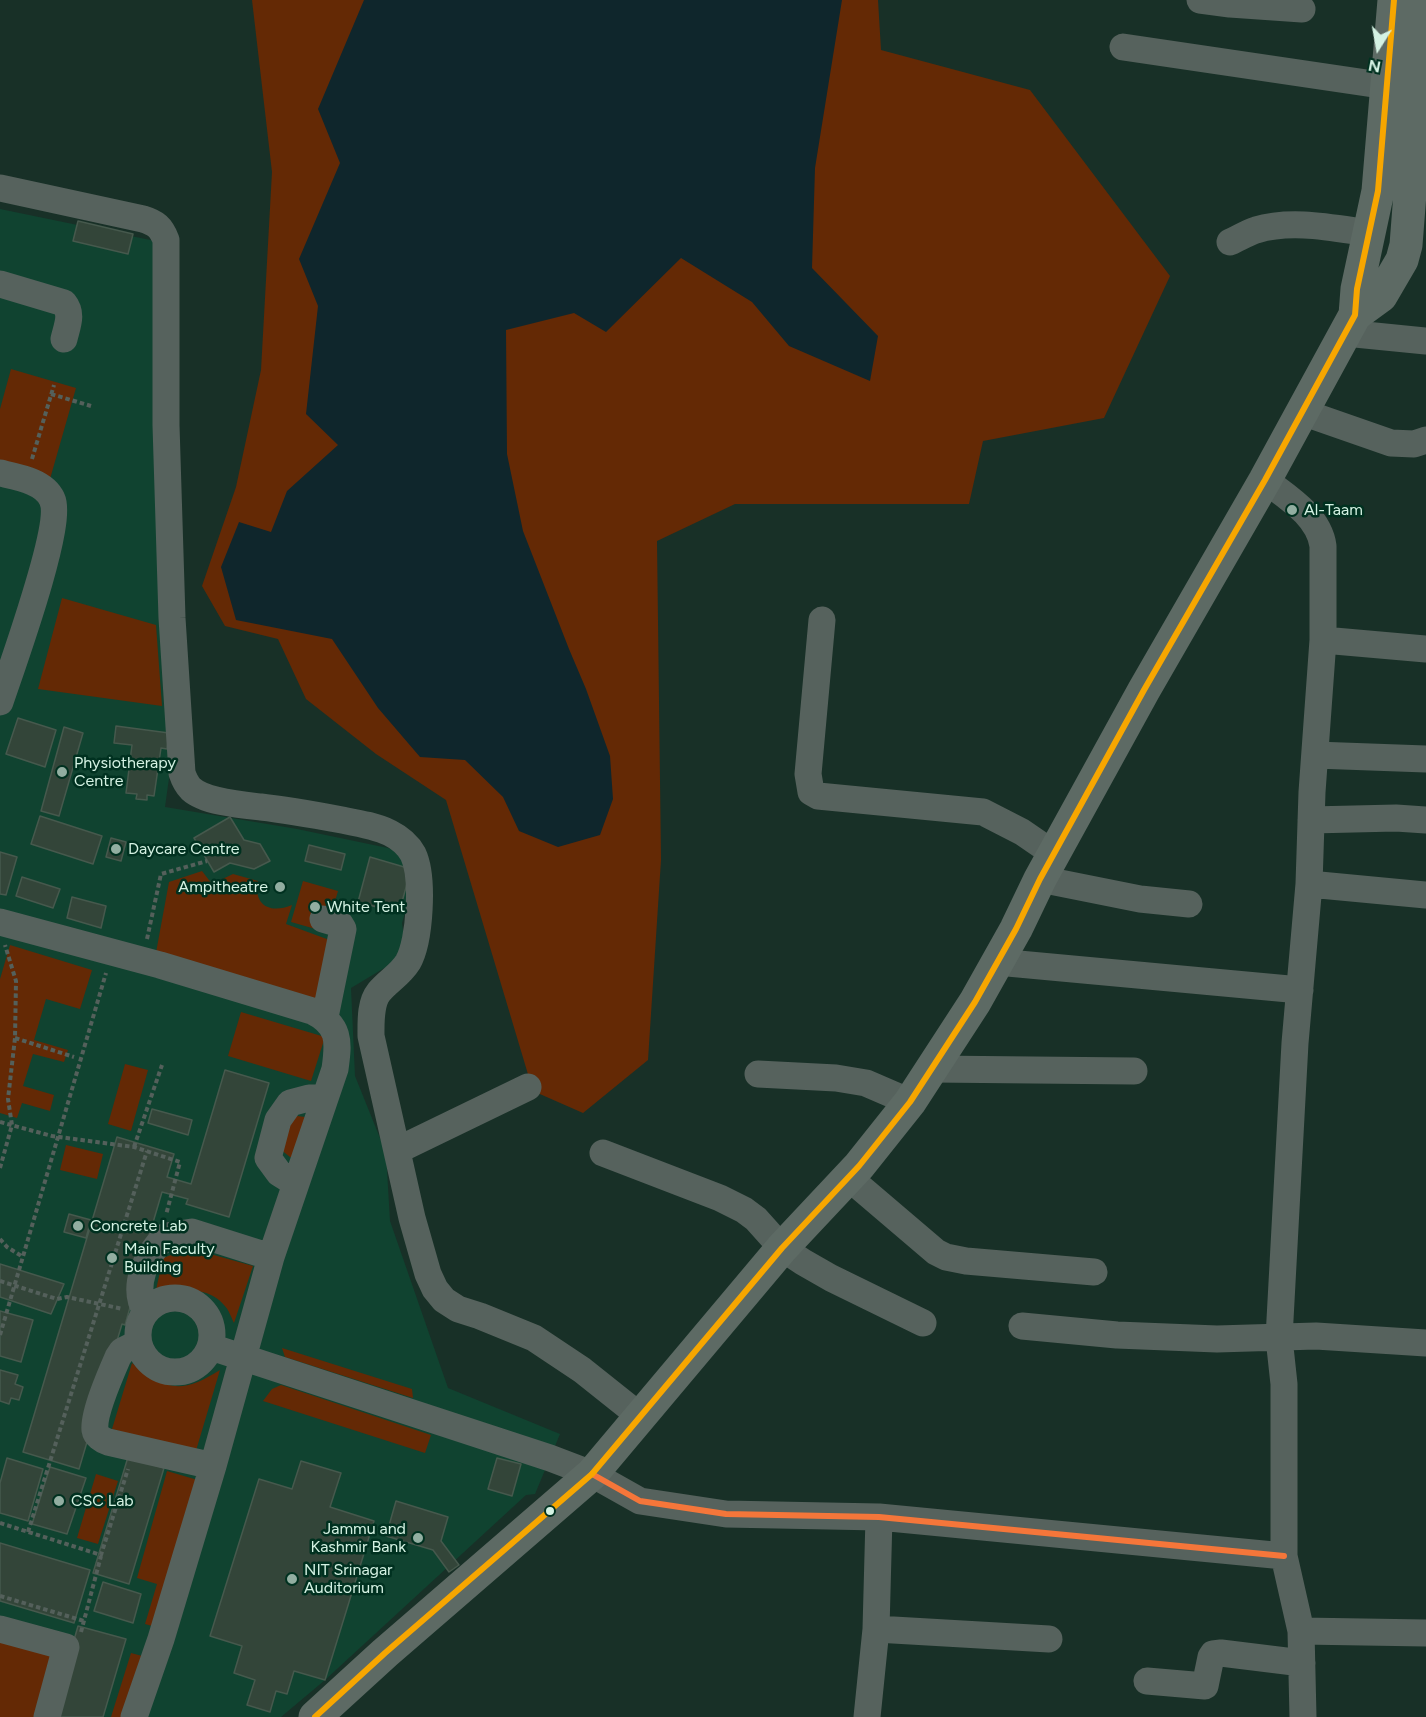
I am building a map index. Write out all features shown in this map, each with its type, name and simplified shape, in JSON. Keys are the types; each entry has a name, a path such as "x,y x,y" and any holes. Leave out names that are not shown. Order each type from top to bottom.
{"main road":[{"path":"315,1717 385,1653 592,1474 782,1248 849,1177 910,1102 975,1002 1144,690 1265,480 1350,324 1378,191 1394,0"},
{"path":"1350,324 1381,296 1402,260 1404,252 1423,74 1425,0"}],"street":[{"path":"1200,0 1302,9"},
{"path":"1124,47 1387,86"},
{"path":"0,188 143,219 155,223 162,230 166,240 166,425 172,618 182,773 186,783 192,790 235,804 358,823 390,832 405,842 414,856 419,907 416,937 408,961 395,979 379,992 372,1011 371,1036 420,1249 435,1289 444,1300 458,1309 534,1338 582,1370 641,1417"},
{"path":"1230,242 1257,230 1287,226 1314,226 1369,233"},
{"path":"0,284 64,303 70,314 64,339"},
{"path":"1350,324 1426,341"},
{"path":"1302,412 1391,443 1414,444 1426,440"},
{"path":"0,473 26,480 42,488 52,498 54,509 45,561 0,702"},
{"path":"1265,480 1305,513 1322,538 1324,586 1323,640 1311,820 1310,884 1289,1135 1279,1338 1284,1384 1284,1556 1301,1631 1302,1717"},
{"path":"822,620 808,774 811,792 818,796 983,812 1023,832 1047,866 1130,897 1189,904"},
{"path":"1323,640 1426,649"},
{"path":"1315,755 1426,759"},
{"path":"1311,820 1396,818 1426,820"},
{"path":"1310,884 1426,895"},
{"path":"323,919 340,924 343,929 325,1017"},
{"path":"2,932 112,952 312,1011 325,1017 335,1031 338,1048 334,1069 271,1257 213,1466 161,1639 134,1717"},
{"path":"998,962 1300,990"},
{"path":"932,1069 1134,1071"},
{"path":"758,1074 836,1078 866,1083 910,1102"},
{"path":"398,1150 528,1087"},
{"path":"295,1183 279,1173 268,1158 278,1120 290,1103 309,1098 324,1098"},
{"path":"603,1153 720,1198 744,1210 756,1219 782,1248 831,1278 923,1323"},
{"path":"849,1177 929,1247 946,1257 966,1261 1094,1272"},
{"path":"213,1466 101,1440 95,1431 107,1384 118,1357 141,1326 153,1305 174,1298 194,1303 208,1317 212,1327 211,1347 207,1356 191,1370 181,1373 169,1373 159,1369 149,1363 142,1354 141,1326 138,1293 140,1281 151,1254 166,1236 192,1232 271,1257"},
{"path":"1022,1326 1117,1335 1216,1339 1343,1336 1426,1343"},
{"path":"211,1347 592,1474 640,1501 726,1514 879,1517 1284,1556"},
{"path":"867,1717 876,1629 879,1517"},
{"path":"0,1629 66,1647 46,1717"},
{"path":"876,1629 1049,1639"},
{"path":"1301,1631 1426,1634"},
{"path":"1148,1681 1205,1686 1211,1657 1216,1653 1302,1663"}],"path":[{"path":"26,480 54,385"},
{"path":"51,394 91,406"},
{"path":"143,961 161,874 207,861"},
{"path":"0,1168 12,1125 8,1098 15,1038 16,981 2,932"},
{"path":"0,1335 112,952"},
{"path":"15,1038 74,1057"},
{"path":"134,1147 162,1065"},
{"path":"0,1122 58,1137 134,1147 180,1161 158,1243"},
{"path":"28,1532 147,1151"},
{"path":"0,1239 7,1247 23,1257"},
{"path":"0,1281 57,1299 68,1297 129,1311 141,1326"},
{"path":"0,1523 101,1555 129,1467 104,1460 108,1442"},
{"path":"0,1596 84,1621"}],"shaded area":[{"path":"252,0 878,0 881,50 1030,90 1170,276 1104,418 983,441 969,504 735,504 657,541 661,860 648,1060 583,1113 533,1091 446,800 376,754 306,699 278,639 225,626 202,586 236,487 261,370 272,172"},
{"path":"0,209 160,242 177,721 165,807 297,829 388,848 406,856 410,897 402,923 406,955 351,988 355,1076 386,1153 390,1221 448,1388 560,1434 535,1494 526,1495 325,1680 281,1717 0,1717"},
{"path":"11,369 76,388 50,479 0,465 0,409"},
{"path":"62,598 156,625 162,706 38,689"},
{"path":"202,871 212,884 233,874 258,881 258,897 265,906 277,909 292,905 286,924 335,942 321,1003 155,958 169,882"},
{"name":"White Tent","path":"303,881 338,891 326,932 291,922"},
{"path":"10,945 92,970 80,1009 46,999 34,1040 68,1050 64,1062 33,1054 23,1086 54,1095 50,1111 22,1103 17,1118 0,1113 0,979"},
{"path":"241,1012 325,1037 311,1081 228,1056"},
{"path":"125,1064 148,1070 131,1131 108,1124"},
{"path":"297,1116 305,1117 297,1158 290,1157 280,1149 277,1130"},
{"path":"66,1145 103,1154 97,1179 60,1170"},
{"path":"189,1248 253,1266 234,1323 226,1307 210,1294 192,1290 156,1290 163,1258"},
{"path":"282,1348 412,1389 413,1398 285,1357"},
{"path":"132,1363 155,1379 174,1386 195,1383 220,1370 195,1454 112,1429"},
{"path":"281,1385 431,1435 425,1453 263,1401 272,1389"},
{"path":"167,1471 201,1481 159,1628 145,1624 157,1584 137,1578"},
{"path":"96,1474 118,1481 98,1544 77,1538"},
{"path":"0,1636 54,1652 34,1717 0,1717"},
{"path":"131,1653 146,1657 128,1717 111,1717"}],"water":[{"path":"364,0 842,0 815,168 812,268 878,336 870,381 789,346 752,302 681,258 606,332 574,313 506,330 507,454 523,531 610,756 613,799 600,835 558,847 519,831 503,797 465,760 420,757 378,708 332,639 236,620 221,567 239,522 271,532 287,491 338,445 306,414 318,306 299,259 340,163 318,109"}],"building":[{"path":"78,221 133,234 128,254 73,241"},
{"path":"18,718 56,730 45,767 6,754"},
{"path":"116,726 169,733 167,749 161,748 154,796 147,795 147,800 136,799 137,794 126,793 132,745 114,743"},
{"name":"Physiotherapy Centre","path":"64,727 83,733 59,816 41,811"},
{"path":"40,816 102,836 93,864 31,844"},
{"path":"230,817 244,840 260,844 270,861 254,869 230,863 214,872 194,838"},
{"name":"Daycare Centre","path":"111,838 126,842 121,861 106,857"},
{"path":"309,845 345,854 341,870 305,861"},
{"path":"0,852 17,857 6,895 0,894"},
{"path":"370,857 411,869 399,913 358,902"},
{"path":"22,877 60,889 53,908 16,896"},
{"path":"72,897 106,906 101,928 67,918"},
{"name":"Main Faculty Building","path":"225,1070 269,1083 229,1217 186,1204 188,1199 162,1192 125,1325 122,1324 79,1469 23,1452 117,1137 174,1154 167,1177 191,1184"},
{"path":"152,1109 192,1120 188,1135 148,1123"},
{"name":"Concrete Lab","path":"69,1214 91,1220 86,1238 64,1232"},
{"path":"0,1264 64,1284 51,1314 0,1297"},
{"path":"0,1311 33,1320 21,1362 0,1356"},
{"path":"0,1370 18,1375 15,1384 23,1387 19,1400 11,1398 9,1404 0,1401"},
{"path":"128,1457 164,1468 129,1584 93,1573"},
{"name":"CSC Lab","path":"7,1458 43,1469 28,1521 0,1513 0,1483"},
{"path":"497,1458 521,1464 512,1496 488,1489"},
{"name":"NIT Srinagar Auditorium","path":"301,1461 341,1473 330,1507 374,1521 325,1680 294,1671 287,1694 276,1691 270,1712 247,1705 255,1680 234,1673 242,1646 210,1636 259,1479 292,1489"},
{"name":"CSC Lab","path":"50,1467 86,1478 67,1534 32,1524"},
{"name":"Jammu and Kashmir Bank","path":"396,1501 448,1517 441,1541 459,1565 449,1572 433,1550 386,1536"},
{"path":"0,1543 90,1570 74,1623 0,1601"},
{"path":"103,1582 141,1594 133,1623 94,1611"},
{"path":"78,1626 126,1639 103,1717 52,1717"}],"transit line":[{"path":"315,1717 385,1653 592,1474 782,1248 859,1166 910,1102 975,1002 1144,690 1265,480 1355,315 1357,289 1378,191 1394,0"},
{"path":"592,1474 640,1501 726,1514 879,1517 1284,1556"}],"place":[{"name":"Al-Taam","path":"1292,510"},
{"name":"Physiotherapy Centre","path":"62,772"},
{"name":"Daycare Centre","path":"116,849"},
{"name":"Ampitheatre","path":"280,887"},
{"name":"White Tent","path":"315,907"},
{"name":"Concrete Lab","path":"78,1226"},
{"name":"Main Faculty Building","path":"112,1258"},
{"name":"CSC Lab","path":"59,1501"},
{"name":"Jammu and Kashmir Bank","path":"418,1538"},
{"name":"NIT Srinagar Auditorium","path":"292,1579"}]}
